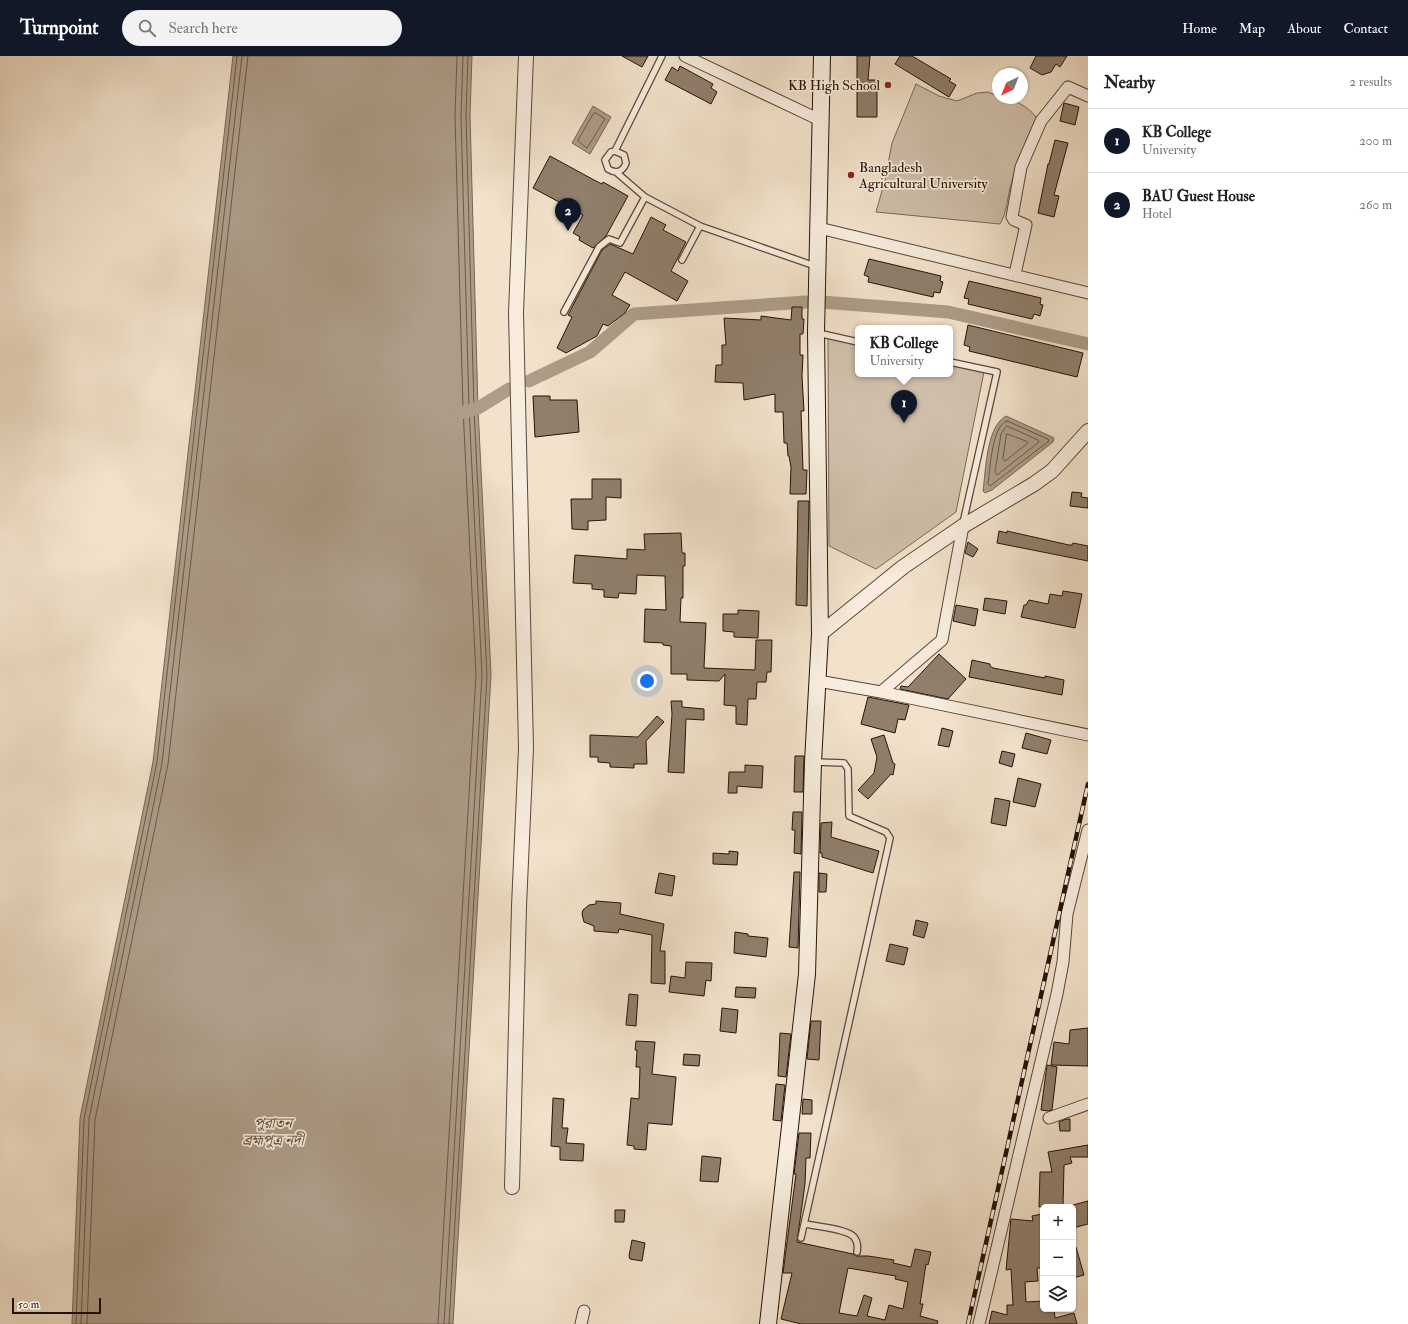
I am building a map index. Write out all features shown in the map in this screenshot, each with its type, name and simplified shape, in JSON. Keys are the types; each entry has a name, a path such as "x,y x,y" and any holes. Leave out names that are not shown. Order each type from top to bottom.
{"main road":[{"path":"768,1324 807,974 813,762 820,634 816,332 822,122 822,56"}],"street":[{"path":"512,1187 519,906 526,748 516,313 526,56"},
{"path":"685,56 822,122"},
{"path":"1014,274 1026,225 1014,220 1012,217 1021,167 1042,121 1068,87 1088,96"},
{"path":"819,228 1088,293"},
{"path":"820,634 903,567 963,526 1034,484 1052,471 1088,431"},
{"path":"881,692 942,640 963,526"},
{"path":"818,681 881,692 1088,735"},
{"path":"979,1324 1057,994 1063,962 1067,914 1088,830"},
{"path":"1049,1118 1088,1104"},
{"path":"581,1324 584,1311"}],"lane":[{"path":"662,56 615,150 607,155 605,160 608,169 616,172 645,197 700,226 818,266"},
{"path":"615,150 624,154 626,163 621,171 616,172"},
{"path":"564,312 599,247 609,240 620,243 645,197"},
{"path":"682,260 700,226"},
{"path":"816,332 855,341"},
{"path":"953,363 998,372 963,526"},
{"path":"802,1238 890,838 886,832 849,816 847,765 844,763 813,762"},
{"path":"805,1224 846,1232 854,1236 857,1242 857,1252"}],"shaded area":[{"path":"916,84 939,96 957,101 977,93 988,92 992,94 992,104 1020,104 1032,112 1039,122 1019,160 1013,177 1004,215 1000,224 876,212 885,180 892,143"},
{"path":"828,337 855,343 855,377 953,377 953,365 984,372 956,512 876,569 829,546"}],"water":[{"name":"পুরাতন ব্রহ্মপুত্র নদী","path":"233,56 472,56 470,115 478,408 491,675 453,1324 72,1324 80,1118 153,762"},
{"path":"593,106 611,117 590,154 572,143"},
{"path":"1006,416 1054,438 1053,442 992,490 985,493 983,491 986,461 991,439 994,429"}],"building":[{"path":"622,56 648,56 642,67"},
{"path":"857,56 870,56 868,80 877,80 877,117 857,117"},
{"path":"900,56 912,56 951,79 949,81 956,85 949,97 895,64"},
{"path":"1036,56 1067,56 1060,67 1056,64 1051,72 1042,75 1030,68"},
{"path":"680,66 713,84 711,88 717,92 711,104 665,80 672,67 678,71"},
{"path":"1064,103 1079,107 1075,125 1060,121"},
{"path":"1055,140 1068,143 1054,195 1059,196 1054,217 1038,213 1048,164"},
{"path":"550,156 594,180 602,184 603,182 628,196 606,236 593,248 579,240 580,237 573,233 583,215 533,188"},
{"path":"651,217 666,225 663,230 686,242 671,271 688,281 677,301 625,272 612,295 630,305 625,313 608,326 603,324 597,336 566,353 557,348 572,317 568,315 602,250 610,244 633,254"},
{"path":"869,259 941,276 940,281 943,282 940,293 934,292 933,297 868,282 869,277 864,275"},
{"path":"969,281 1041,298 1040,304 1043,305 1040,316 1034,314 1032,319 968,304 969,299 964,298"},
{"path":"792,307 802,307 802,319 804,319 803,334 800,334 800,355 803,355 802,376 804,411 801,411 803,470 807,470 806,494 790,494 791,467 787,443 784,443 783,412 775,412 775,394 744,400 743,383 715,382 716,365 722,365 722,345 726,345 724,318 761,320 761,316 791,320"},
{"path":"968,325 1083,353 1077,377 969,351 970,347 964,345"},
{"path":"533,396 550,396 550,400 577,400 579,432 535,437"},
{"path":"592,479 621,479 621,498 606,497 606,520 588,521 588,530 572,529 571,499 592,499"},
{"path":"1072,492 1082,493 1081,497 1088,498 1088,508 1070,506"},
{"path":"798,501 809,501 807,606 796,605"},
{"path":"999,531 1007,533 1007,531 1069,545 1072,545 1073,543 1088,546 1088,561 997,543"},
{"path":"681,533 682,553 685,553 685,566 683,566 683,598 681,598 680,622 706,623 704,668 755,670 756,640 772,640 771,672 767,672 766,682 757,682 756,699 748,699 747,725 736,724 736,706 724,705 725,674 719,681 687,680 687,674 671,674 671,646 663,645 663,643 644,642 645,609 666,610 665,576 637,575 636,594 619,593 618,598 604,597 604,590 592,589 592,584 573,583 575,555 627,559 627,549 645,550 644,534"},
{"path":"968,542 978,549 973,557 965,553"},
{"path":"1063,591 1082,594 1075,628 1021,617 1024,605 1026,605 1029,600 1048,604 1050,594 1062,596"},
{"path":"985,598 1007,601 1005,614 983,610"},
{"path":"956,605 978,609 975,626 953,621"},
{"path":"738,610 759,611 758,638 734,637 734,632 723,631 723,614 738,614"},
{"path":"939,654 966,679 948,699 900,689 901,686 908,687"},
{"path":"972,660 990,664 993,668 1064,680 1062,695 969,677"},
{"path":"868,697 909,705 905,720 898,719 895,733 861,724"},
{"path":"671,701 682,701 682,707 704,709 704,720 686,719 684,773 668,772 672,714"},
{"path":"657,716 664,722 646,741 647,764 634,764 634,768 610,767 610,763 598,762 598,757 590,757 590,735 638,737"},
{"path":"942,728 953,731 949,747 938,745"},
{"path":"1026,733 1051,740 1047,754 1022,748"},
{"path":"884,735 893,763 895,764 893,775 891,774 868,799 858,790 874,773 877,757 871,739"},
{"path":"1002,751 1015,754 1012,767 999,763"},
{"path":"795,756 804,756 803,792 794,792"},
{"path":"745,765 763,766 762,788 737,786 737,793 728,793 729,772 745,772"},
{"path":"1018,778 1041,784 1035,807 1013,802"},
{"path":"995,798 1010,801 1006,826 991,823"},
{"path":"793,812 802,812 801,854 794,853 795,830 792,830"},
{"path":"832,822 831,837 879,851 873,873 822,857 822,853 820,853 821,823"},
{"path":"729,851 738,852 737,865 713,864 713,853 729,854"},
{"path":"794,872 800,872 798,948 789,947"},
{"path":"659,873 675,876 672,896 655,893"},
{"path":"819,873 827,874 826,892 819,892"},
{"path":"596,901 621,903 620,914 664,924 660,951 665,951 665,984 651,983 652,935 619,929 618,933 594,931 594,926 584,922 582,914 583,910 589,905 596,904"},
{"path":"916,920 928,923 924,938 913,935"},
{"path":"735,932 748,934 748,936 768,938 766,957 734,953"},
{"path":"890,944 908,948 904,965 886,961"},
{"path":"686,962 712,963 711,981 706,980 704,996 669,992 671,976 685,978"},
{"path":"736,987 756,988 755,998 735,997"},
{"path":"629,994 638,995 636,1026 626,1025"},
{"path":"722,1008 738,1010 736,1033 720,1031"},
{"path":"811,1021 821,1021 819,1060 807,1059"},
{"path":"1088,1028 1088,1066 1051,1065 1054,1042 1069,1044 1070,1030"},
{"path":"780,1033 791,1034 786,1077 778,1076"},
{"path":"636,1041 655,1042 652,1074 676,1077 672,1125 648,1123 646,1150 634,1149 634,1146 627,1145 631,1098 639,1099 640,1067 636,1067"},
{"path":"684,1054 700,1055 699,1066 683,1065"},
{"path":"1047,1065 1057,1067 1052,1110 1048,1111 1041,1110"},
{"path":"776,1084 785,1085 781,1121 773,1120"},
{"path":"553,1098 564,1099 562,1128 568,1128 566,1143 584,1144 583,1161 560,1160 560,1147 551,1146"},
{"path":"803,1099 812,1100 812,1114 802,1114"},
{"path":"1070,1119 1070,1131 1060,1131 1059,1122"},
{"path":"799,1133 811,1133 810,1158 806,1158 805,1184 797,1242 853,1254 856,1256 868,1256 894,1260 893,1263 911,1267 915,1249 931,1252 928,1265 926,1264 920,1304 923,1304 920,1316 938,1321 937,1324 801,1324 781,1319 792,1273 783,1273 796,1174 794,1174","holes":["848,1268 896,1276 895,1279 908,1282 903,1309 889,1305 885,1320 867,1316 872,1298 864,1295 857,1316 839,1313"]},
{"path":"1088,1145 1088,1157 1070,1157 1072,1163 1064,1165 1063,1204 1040,1204 1039,1207 1040,1172 1052,1172 1048,1152"},
{"path":"702,1156 721,1158 718,1182 700,1181"},
{"path":"1088,1201 1088,1224 1076,1227 1076,1204"},
{"path":"615,1210 625,1210 624,1222 615,1222"},
{"path":"1040,1214 1040,1268 1037,1268 1038,1281 1025,1282 1026,1302 1040,1301 1040,1312 1054,1312 1055,1318 1074,1313 1077,1324 989,1324 992,1311 1007,1315 1007,1305 1013,1305 1011,1269 1006,1270 1011,1219 1033,1221 1032,1216"},
{"path":"632,1240 645,1243 642,1261 630,1259 629,1256"},
{"path":"1076,1247 1084,1275 1076,1277"}],"waterway":[{"path":"529,381 590,352 634,314 806,302"},
{"path":"822,302 948,312 1088,344"},
{"path":"461,413 478,408 509,389"}],"railway":[{"path":"968,1324 1088,784"}],"place":[{"name":"KB High School","path":"888,85"},
{"name":"Bangladesh Agricultural University","path":"851,175"},
{"name":"BAU Guest House","path":"568,231"},
{"name":"KB College","path":"904,423"}]}
